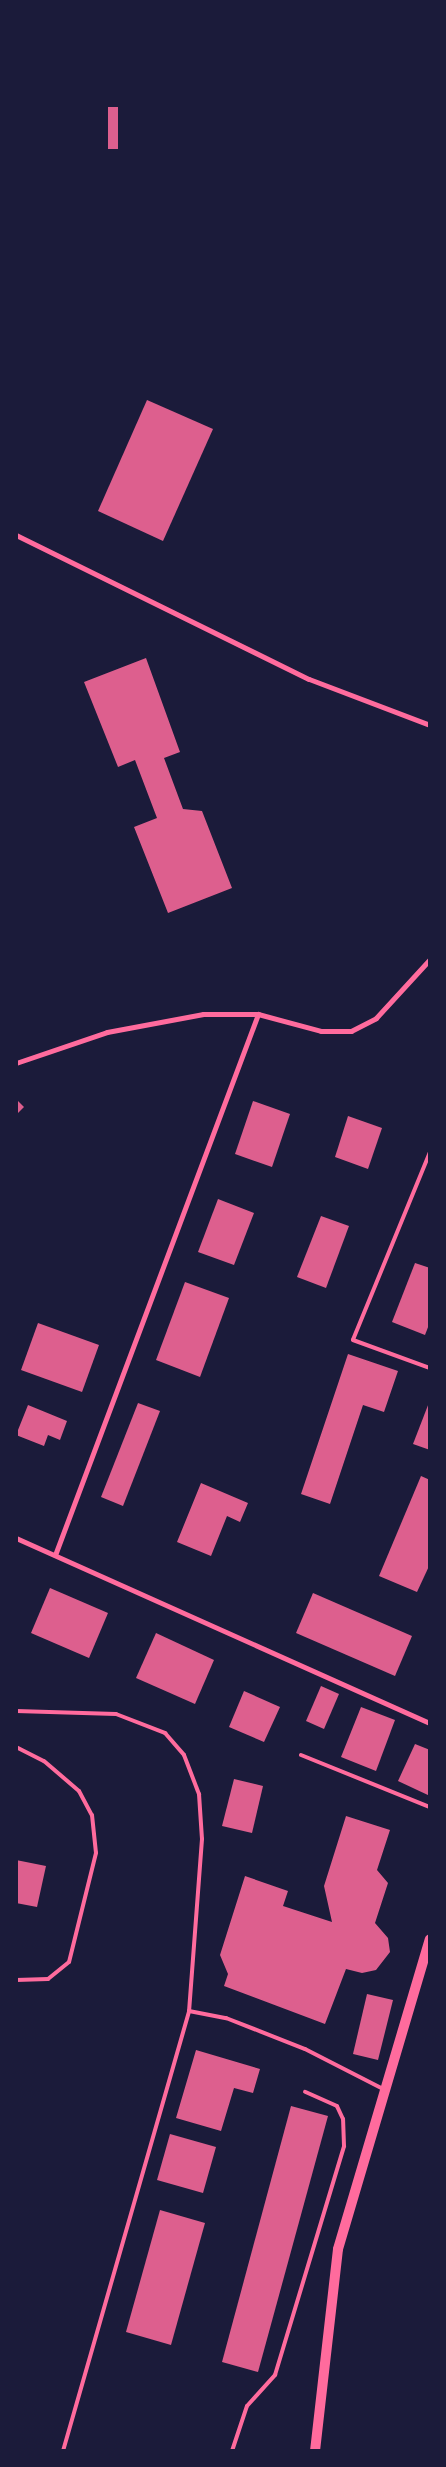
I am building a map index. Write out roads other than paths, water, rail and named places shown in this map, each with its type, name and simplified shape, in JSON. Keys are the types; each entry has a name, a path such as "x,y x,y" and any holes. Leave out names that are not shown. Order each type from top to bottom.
{"main road":[{"path":"315,2451 336,2261 430,1939"}],"street":[{"path":"16,535 309,679 430,725"},
{"path":"16,1063 107,1032 174,1017 258,1014 321,1031 351,1031 376,1018 430,959"},
{"path":"54,1555 244,1057 258,1014"},
{"path":"16,1538 430,1723"}],"lane":[{"path":"430,1152 353,1340 430,1368"},
{"path":"16,1711 116,1714 159,1730 184,1755 199,1794 202,1838 189,2011 63,2451"},
{"path":"16,1747 44,1761 79,1791 92,1815 96,1841 93,1871 69,1962 48,1979 16,1980"},
{"path":"301,1755 430,1808"},
{"path":"189,2011 226,2018 305,2049 386,2090"},
{"path":"232,2451 247,2406 275,2375 344,2146 343,2119 337,2106 305,2092"}]}
